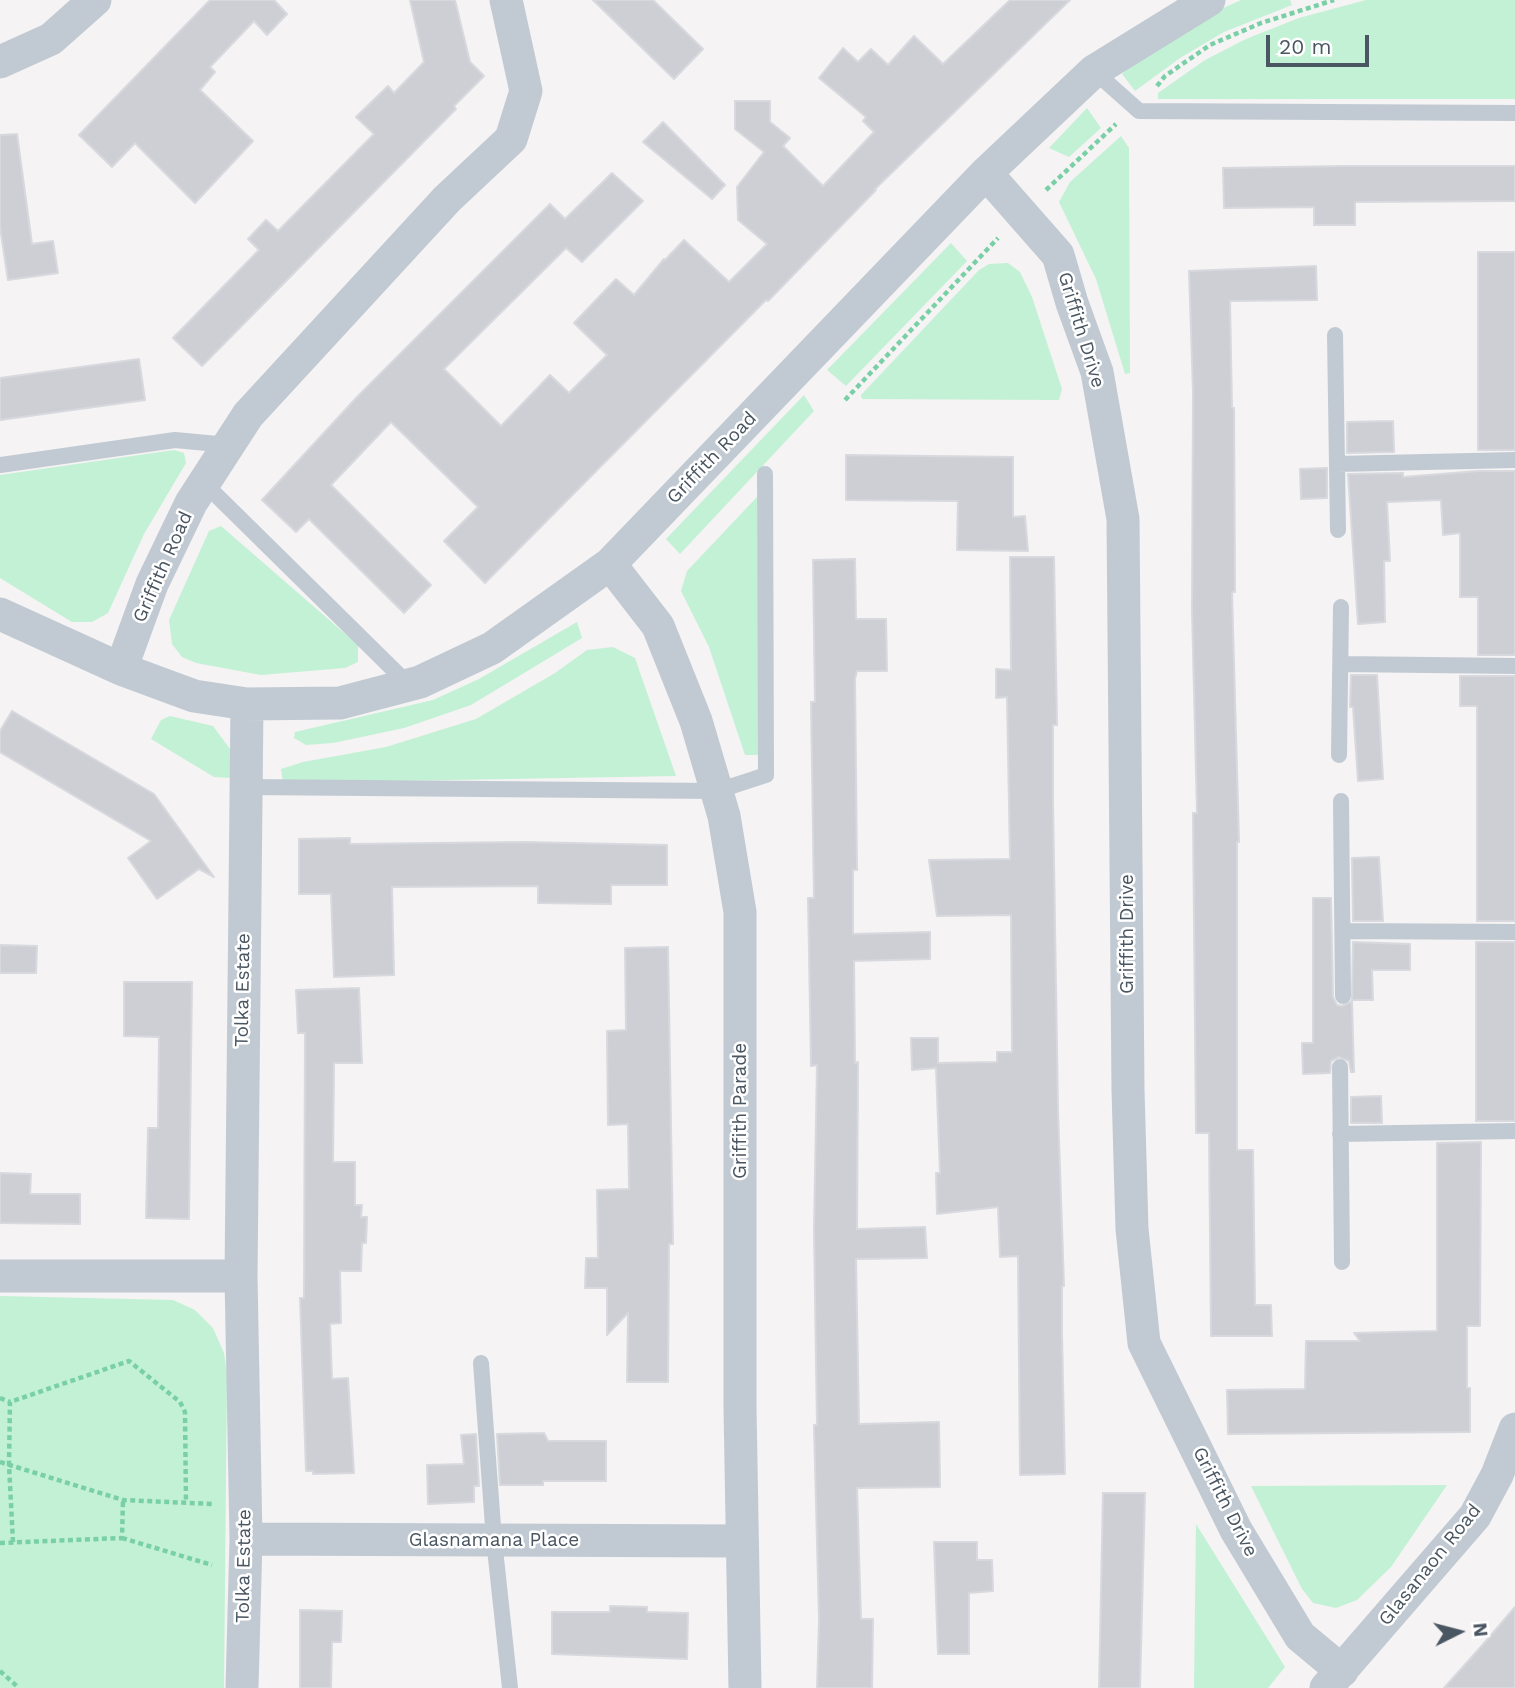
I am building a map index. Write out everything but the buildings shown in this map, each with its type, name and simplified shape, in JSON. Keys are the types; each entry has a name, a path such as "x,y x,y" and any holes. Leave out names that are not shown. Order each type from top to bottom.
{"street":[{"path":"0,62 51,39 95,0"},
{"name":"Griffith Road","path":"121,669 152,584 191,503 248,415 438,209 511,139 526,91 506,0"},
{"name":"Griffith Road","path":"0,614 121,669 194,696 247,704 340,703 420,682 492,648 610,564 986,173 1094,71 1209,0"},
{"name":"Griffith Drive","path":"986,173 1058,255 1097,372 1123,519 1128,1090 1132,1228 1144,1343 1236,1530 1300,1636 1334,1680"},
{"name":"Griffith Parade","path":"610,564 658,626 696,720 724,816 740,912 745,1688"},
{"name":"Tolka Estate","path":"242,1688 247,1539 241,1276 247,704"},
{"path":"0,1276 241,1276"},
{"name":"Glasanaon Road","path":"1334,1680 1475,1516 1497,1475 1515,1429"},
{"name":"Glasnamana Place","path":"247,1539 742,1541"}],"lane":[{"path":"1094,71 1139,111 1515,113"},
{"path":"1335,335 1338,530"},
{"path":"0,465 175,440 228,445"},
{"path":"1337,464 1515,460"},
{"path":"247,788 717,792 766,775 765,474"},
{"path":"204,483 409,685"},
{"path":"1339,755 1341,607"},
{"path":"1341,664 1515,666"},
{"path":"1341,801 1343,996"},
{"path":"1343,931 1515,932"},
{"path":"1340,1067 1342,1262"},
{"path":"1340,1134 1515,1131"},
{"path":"481,1363 494,1540 510,1688"}],"path":[{"path":"845,400 1021,213 1126,115 1139,111 1165,76 1210,44 1261,23 1335,0"},
{"path":"0,1398 10,1402 129,1361 180,1402 185,1412 186,1503"},
{"path":"10,1402 9,1465 13,1542"},
{"path":"0,1462 123,1500 245,1504"},
{"path":"122,1538 123,1500"},
{"path":"0,1543 122,1538 245,1576"},
{"path":"0,1671 19,1688"}],"green space":[{"path":"1241,0 1290,0 1292,5 1224,32 1180,58 1135,91 1122,74 1145,54 1210,14"},
{"path":"1366,0 1515,0 1515,99 1158,99 1158,93 1205,60 1246,39 1299,18"},
{"path":"1087,108 1101,128 1069,157 1049,148"},
{"path":"1121,136 1129,148 1130,373 1125,374 1096,279 1059,202 1070,182"},
{"path":"951,243 967,261 846,386 827,370"},
{"path":"1008,263 1020,272 1032,297 1062,389 1059,400 862,399 861,395 979,270 989,264"},
{"path":"804,395 814,411 680,554 666,539"},
{"path":"174,450 184,453 186,463 144,534 108,613 92,622 72,622 0,578 0,475"},
{"path":"757,497 761,755 745,755 709,647 681,591 687,571"},
{"path":"221,526 358,645 358,662 345,668 261,675 196,663 182,657 172,644 169,620 209,531"},
{"path":"577,622 582,638 471,705 404,728 333,743 306,745 294,738 295,732 433,700 479,679"},
{"path":"613,647 635,658 676,776 283,783 281,769 303,762 386,747 476,719 555,673 587,650"},
{"path":"170,716 213,726 230,749 232,778 214,777 151,739 161,720"},
{"path":"0,1296 173,1300 195,1310 213,1328 224,1353 227,1373 224,1688 0,1688"},
{"path":"1447,1485 1391,1567 1357,1600 1336,1608 1313,1603 1302,1589 1251,1486"},
{"path":"1196,1524 1285,1667 1268,1688 1194,1688"}]}
